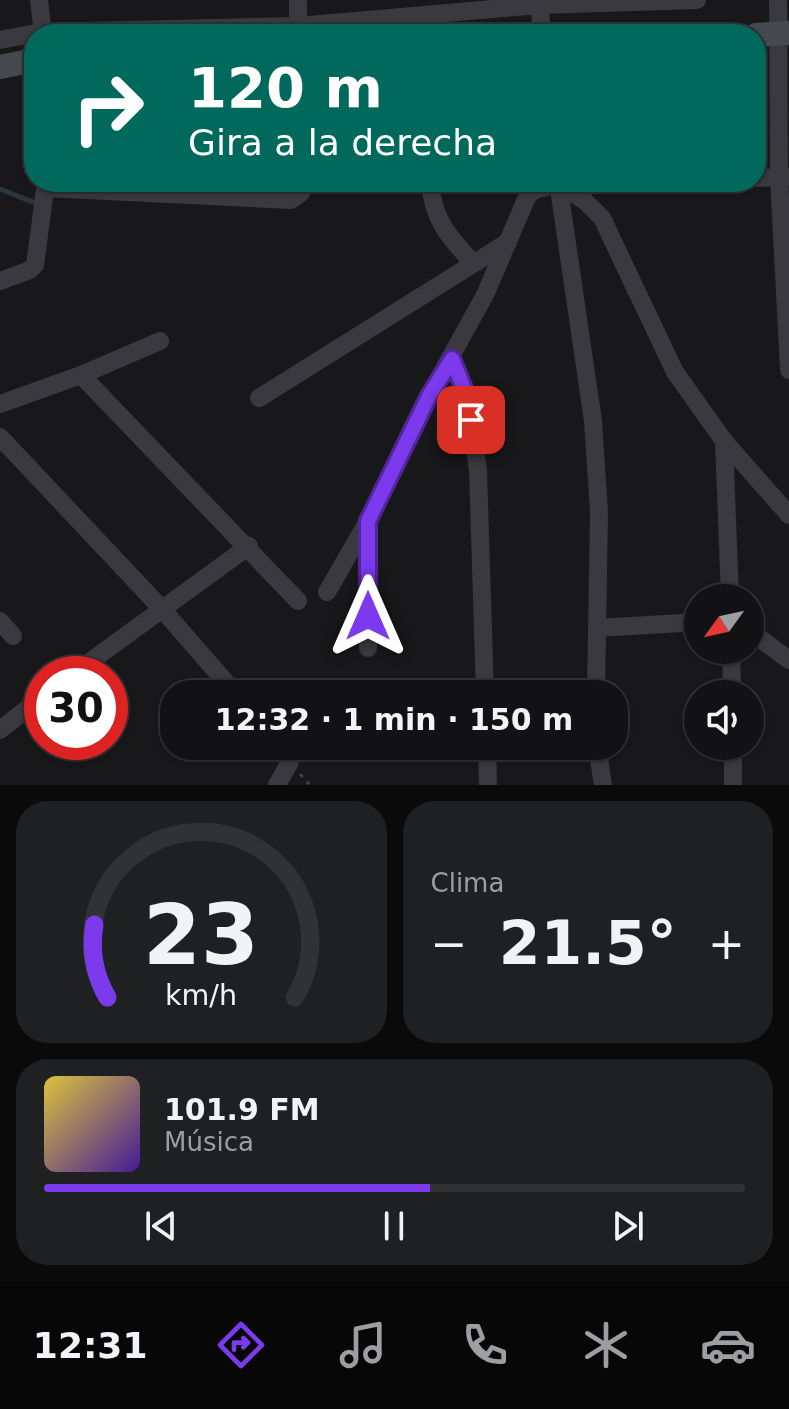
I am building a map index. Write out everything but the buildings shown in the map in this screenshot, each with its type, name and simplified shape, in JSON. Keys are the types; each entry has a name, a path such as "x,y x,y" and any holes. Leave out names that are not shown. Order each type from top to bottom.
{"street":[{"path":"39,0 42,24"},
{"path":"298,0 298,24"},
{"path":"352,24 539,3 697,0"},
{"path":"778,0 775,34 784,177 789,370"},
{"path":"539,3 541,24"},
{"path":"0,40 24,36"},
{"path":"0,67 24,62"},
{"path":"0,281 30,270 35,265 45,192"},
{"path":"160,192 291,200 301,192"},
{"path":"432,192 435,215 449,237 472,262"},
{"path":"327,592 368,521 429,396 452,359 499,267 527,197 532,192"},
{"path":"559,192 593,421 599,512 596,680"},
{"path":"572,192 602,218 675,372 724,441 789,515"},
{"path":"259,398 508,242"},
{"path":"0,404 81,375 160,341"},
{"path":"452,359 467,396 478,470 485,680"},
{"path":"81,375 249,546 298,601"},
{"path":"0,437 162,609 224,680"},
{"path":"724,441 729,584"},
{"path":"368,521 368,648"},
{"path":"98,656 249,546"},
{"path":"0,621 13,636"},
{"path":"598,628 684,623"},
{"path":"764,641 789,660"},
{"path":"0,730 24,711"},
{"path":"487,760 488,785"},
{"path":"599,760 603,785"},
{"path":"733,760 733,785"},
{"path":"277,785 290,762"}],"waterway":[{"path":"0,189 38,204"}],"route":[{"path":"368,616 368,521 429,396 452,359 467,396 471,420"}]}
